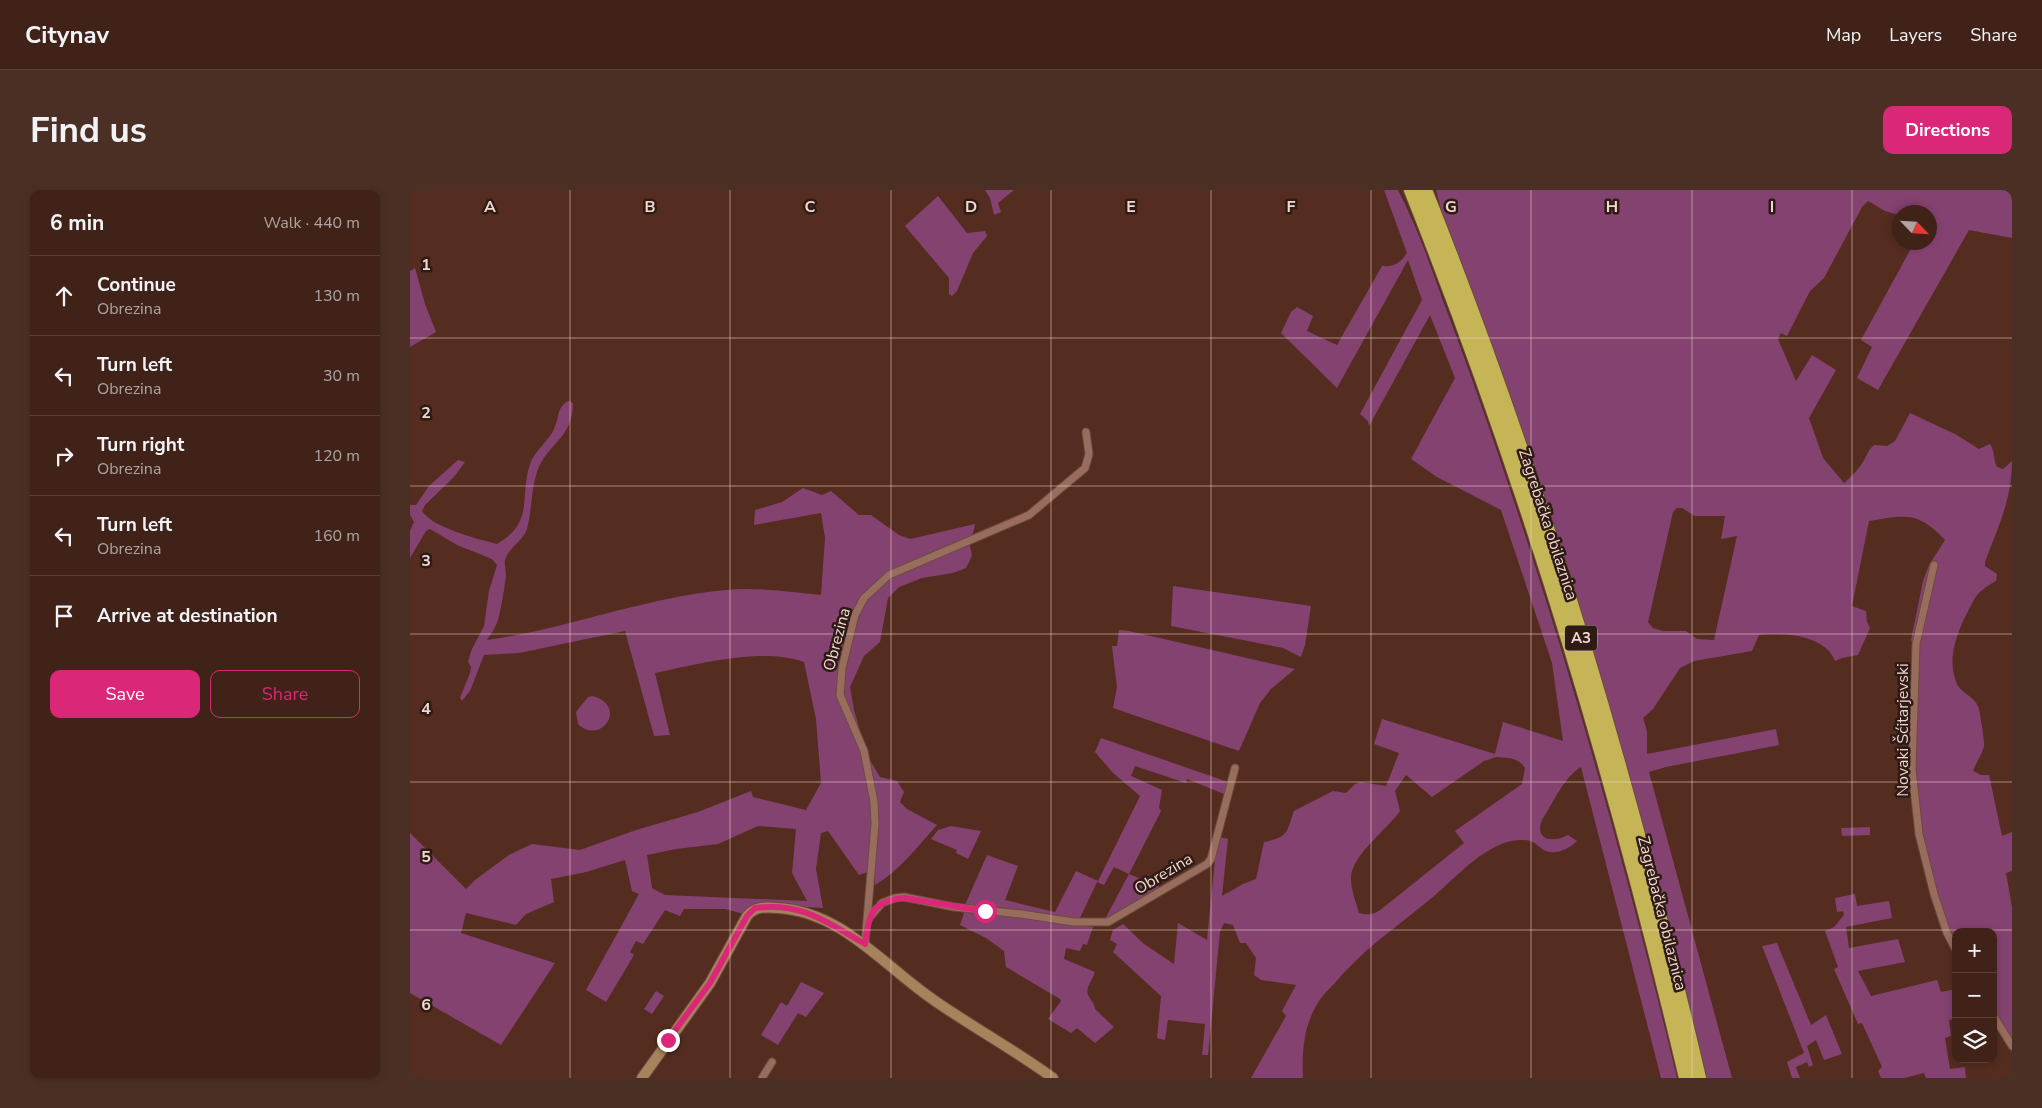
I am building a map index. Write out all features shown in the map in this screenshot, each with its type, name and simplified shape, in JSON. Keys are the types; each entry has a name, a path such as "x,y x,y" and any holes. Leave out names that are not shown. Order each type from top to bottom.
{"highway":[{"name":"Zagrebačka obilaznica","path":"1411,190 1495,415 1570,645 1636,873 1686,1078"},
{"name":"Zagrebačka obilaznica","path":"1424,190 1506,409 1582,642 1647,868 1699,1078"}],"street":[{"name":"Obrezina","path":"865,944 875,824 873,789 864,751 840,695 842,668 855,615 864,598 889,575 1029,515 1085,468 1089,454 1086,432"},
{"name":"Novaki Šćitarjevski","path":"1934,565 1916,644 1912,770 1918,834 1934,894 1952,942"},
{"name":"Obrezina","path":"868,918 882,904 895,898 904,898 954,907 1074,922 1108,922 1178,882 1211,859 1235,768"},
{"path":"642,1078 710,983 747,916 755,908 788,908 812,914 865,944 936,1002 1053,1078"},
{"path":"1995,1018 2012,1046"},
{"path":"762,1078 772,1062"}],"shaded area":[{"path":"985,190 1014,190 998,203 1001,212 994,215 990,198"},
{"path":"1384,190 1398,190 1405,203 1432,270 1522,526 1594,761 1637,919 1677,1078 1661,1078 1581,767 1569,777 1559,791 1540,827 1543,836 1546,838 1556,839 1568,835 1577,841 1558,852 1546,851 1532,842 1524,840 1510,841 1496,847 1475,860 1367,950 1326,992 1311,1016 1304,1042 1303,1078 1251,1078 1286,1016 1282,1011 1296,985 1261,980 1254,975 1256,958 1246,943 1240,943 1233,925 1224,923 1220,932 1208,1055 1202,1055 1205,1024 1168,1020 1165,1040 1157,1038 1161,996 1113,952 1117,944 1110,940 1113,930 1123,924 1144,944 1174,964 1178,923 1207,940 1219,837 1228,839 1222,896 1256,879 1264,842 1278,838 1285,833 1294,811 1333,791 1346,793 1355,784 1361,782 1386,786 1399,753 1374,744 1382,719 1495,754 1503,722 1563,741 1552,663 1501,510 1437,477 1411,459 1455,378 1430,315 1369,426 1368,421 1360,414 1422,300 1408,260 1337,388 1281,333 1291,312 1297,307 1313,316 1307,331 1337,345 1382,266 1397,264 1407,253","holes":["1496,757 1512,759 1522,764 1525,768 1522,784 1455,831 1464,843 1381,909 1375,913 1359,913 1352,887 1352,870 1363,852 1400,811 1395,791 1406,775 1432,797 1484,761"]},
{"path":"1436,190 2012,190 2012,238 1969,230 1878,390 1857,378 1872,347 1861,340 1910,250 1937,250 1937,205 1892,205 1892,213 1868,201 1862,207 1824,278 1810,291 1787,336 1781,333 1778,339 1796,381 1812,355 1836,370 1809,418 1823,458 1844,483 1859,468 1874,445 1887,446 1895,441 1910,413 1955,434 1979,449 1990,444 1997,467 2003,469 2012,461 2007,500 1985,562 1985,566 1997,574 1996,581 1982,590 1975,598 1956,639 1952,662 1957,684 1975,701 1979,709 1984,746 1973,771 1981,775 1989,775 2002,836 2012,832 2012,871 2006,873 2012,907 2012,1041 1997,1017 1997,928 1952,928 1952,935 1941,909 1930,873 1922,836 1915,761 1915,648 1911,640 1923,581 1929,565 1945,540 1927,524 1919,520 1910,517 1892,517 1869,521 1852,606 1866,611 1867,622 1870,628 1858,655 1835,661 1830,652 1822,646 1802,637 1780,634 1759,635 1752,651 1694,661 1680,668 1653,709 1643,718 1647,731 1647,754 1776,729 1779,745 1649,772 1732,1078 1707,1078 1654,867 1595,658 1523,436 1443,217","holes":["1677,508 1682,508 1695,516 1725,516 1721,539 1737,536 1714,640 1697,639 1686,631 1663,631 1653,628 1648,622 1673,512"]},
{"path":"938,196 967,233 985,231 987,236 973,253 957,291 952,296 949,294 949,278 905,226"},
{"path":"415,268 425,304 436,332 410,347 410,271"},
{"path":"569,401 573,403 569,425 546,454 537,472 527,529 505,560 506,575 503,598 496,625 487,640 547,629 636,606 696,594 749,589 821,595 825,538 821,513 754,525 755,510 782,502 803,488 822,495 831,491 859,515 871,515 899,535 910,539 975,524 970,546 972,556 966,568 953,573 922,578 899,587 888,598 880,642 864,656 850,687 854,710 867,755 880,777 897,781 904,792 900,802 907,809 937,825 908,858 875,885 873,870 859,875 828,831 821,833 816,869 823,908 758,904 749,907 744,914 725,909 684,909 680,916 665,910 643,944 636,941 630,952 634,955 606,1002 586,990 639,894 632,891 625,860 586,872 551,879 554,902 526,914 516,925 466,913 461,933 555,963 501,1045 410,993 410,833 466,889 509,855 532,844 580,850 636,830 698,812 751,791 753,797 806,810 821,783 816,719 804,662 787,658 769,656 730,658 655,673 670,735 654,736 625,631 519,653 484,655 470,691 462,701 460,698 471,667 468,661 484,626 489,591 497,565 492,559 457,545 430,529 426,531 410,558 410,531 414,522 410,515 410,505 416,505 429,486 458,460 465,462 454,477 425,505 422,511 436,523 446,528 497,544 509,536 517,527 524,508 530,464 535,454 551,434 556,425 560,409","holes":["758,826 796,829 792,873 807,901 665,895 652,888 647,855 718,844"]},
{"path":"1173,586 1311,606 1305,645 1301,657 1283,648 1171,626"},
{"path":"1119,630 1295,669 1271,689 1260,703 1239,751 1113,708 1117,687 1112,646 1117,646"},
{"path":"593,696 604,701 609,708 610,715 602,728 586,730 578,724 576,712 588,697"},
{"path":"1101,738 1228,782 1224,794 1187,779 1186,783 1135,766 1131,776 1162,790 1159,808 1161,811 1129,874 1114,867 1104,885 1097,882 1079,920 965,905 987,855 1018,866 1005,900 1055,912 1076,871 1098,881 1140,796 1113,773 1095,752"},
{"path":"951,826 981,831 968,859 956,853 957,850 931,839 938,830"},
{"path":"1870,827 1870,835 1842,836 1841,828"},
{"path":"1129,874 1160,887 1157,891 1104,921"},
{"path":"1855,894 1857,906 1889,901 1892,918 1846,927 1849,948 1898,939 1905,962 1858,971 1871,996 1937,980 1941,992 1952,990 1952,1020 1949,1020 1951,1036 1945,1038 1950,1069 1965,1067 1966,1078 1926,1078 1924,1073 1904,1078 1881,1078 1878,1071 1882,1067 1862,1023 1858,1024 1834,969 1838,967 1825,931 1834,927 1844,915 1843,911 1837,912 1835,898"},
{"path":"965,910 1093,927 1087,945 1083,944 1080,951 1066,948 1064,959 1095,972 1088,986 1088,995 1095,1009 1114,1027 1095,1043 1077,1028 1071,1033 1048,1019 1061,1001 1060,999 1006,967 1004,951 986,938 960,925"},
{"path":"1777,943 1811,1025 1826,1015 1842,1054 1824,1060 1816,1040 1807,1046 1813,1065 1809,1067 1807,1062 1796,1067 1800,1078 1792,1078 1787,1062 1804,1053 1762,946"},
{"path":"801,982 824,993 806,1017 798,1013 778,1045 761,1035 781,1002 787,1006"},
{"path":"656,991 664,996 652,1014 644,1009"}],"route":[{"path":"668,1040 710,983 747,916 755,908 802,910 823,919 865,944 868,918 882,904 895,898 985,911"}]}
